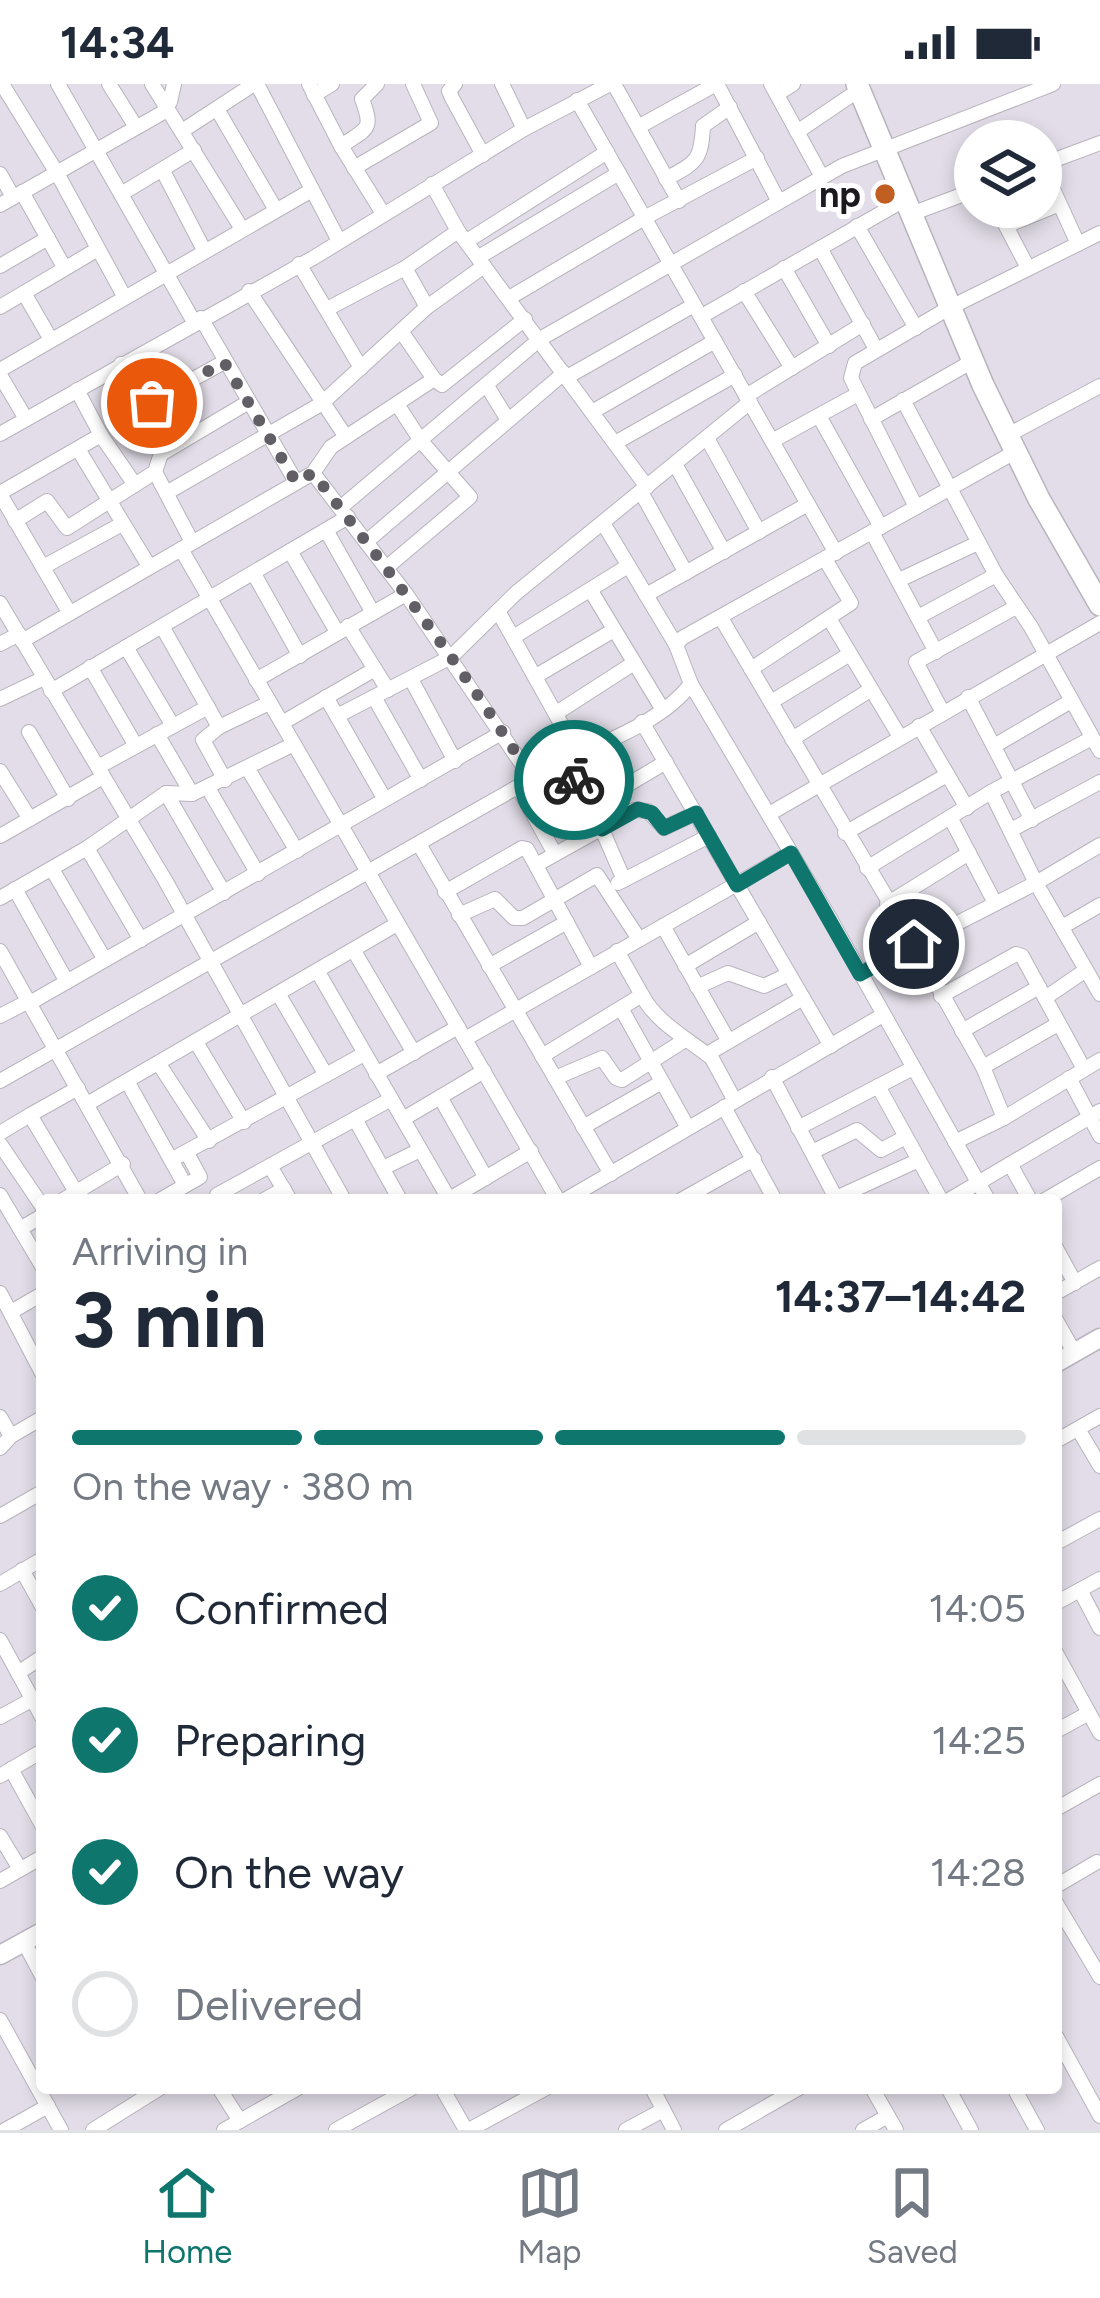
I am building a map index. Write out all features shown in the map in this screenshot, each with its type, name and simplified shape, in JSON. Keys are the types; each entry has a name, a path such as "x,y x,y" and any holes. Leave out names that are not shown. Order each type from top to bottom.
{"highway":[{"path":"858,87 973,361 1012,443 1094,577 1100,605"}],"main road":[{"path":"1065,1358 1098,1344"},
{"path":"0,1955 36,1935"}],"street":[{"path":"2,84 57,172 124,296"},
{"path":"58,84 165,272 296,482"},
{"path":"110,84 136,127"},
{"path":"152,84 242,229"},
{"path":"12,198 166,108 174,84"},
{"path":"182,131 255,84 338,239"},
{"path":"332,84 311,90 382,212"},
{"path":"341,146 368,126 362,99 377,84"},
{"path":"355,168 431,123 413,84"},
{"path":"455,84 449,91 483,155"},
{"path":"0,434 608,84 679,201"},
{"path":"638,127 716,84 779,202"},
{"path":"793,84 774,89 822,177"},
{"path":"0,698 90,667 326,530 540,340 822,177 882,148 1053,84"},
{"path":"508,86 524,129"},
{"path":"797,132 858,87"},
{"path":"577,100 808,504 851,601 830,620 751,669"},
{"path":"666,179 694,164 700,156 703,126 730,107"},
{"path":"217,109 276,210"},
{"path":"1062,157 1100,143"},
{"path":"121,194 194,150"},
{"path":"327,309 607,152"},
{"path":"509,298 757,158"},
{"path":"163,171 204,250"},
{"path":"168,492 321,404 482,261 619,173"},
{"path":"0,174 12,198 48,238 64,267"},
{"path":"432,184 463,236 615,443 686,573"},
{"path":"26,419 0,373 50,338 312,190"},
{"path":"366,542 566,375 744,291 856,226 954,195"},
{"path":"1062,214 1078,244"},
{"path":"856,226 916,328"},
{"path":"1007,228 1028,268"},
{"path":"916,507 858,394 851,368 949,308 1100,233"},
{"path":"0,266 48,238"},
{"path":"0,308 98,248"},
{"path":"820,248 876,349"},
{"path":"299,264 361,368"},
{"path":"405,268 427,307"},
{"path":"784,268 829,346"},
{"path":"249,290 346,437"},
{"path":"744,291 792,368"},
{"path":"24,292 50,338"},
{"path":"0,644 69,612 313,473 324,453 346,437 438,382 525,319"},
{"path":"337,716 451,657 498,611 748,399 863,324"},
{"path":"401,331 461,407"},
{"path":"592,412 715,341"},
{"path":"871,419 973,361"},
{"path":"146,406 224,362"},
{"path":"15,521 48,501 67,528 155,472 161,430 121,364"},
{"path":"615,443 735,375"},
{"path":"487,386 508,420"},
{"path":"676,644 950,488 1100,386"},
{"path":"77,390 135,485"},
{"path":"772,441 858,394"},
{"path":"867,868 1013,780 1096,744 1046,652 996,575 903,400"},
{"path":"161,454 247,403"},
{"path":"386,568 470,497 421,441 397,404"},
{"path":"819,416 936,652"},
{"path":"69,612 0,494 101,435"},
{"path":"706,438 759,532"},
{"path":"78,449 149,566"},
{"path":"674,464 724,552"},
{"path":"155,472 168,492 208,600 557,1194"},
{"path":"313,473 503,732 555,854"},
{"path":"646,596 808,504"},
{"path":"603,523 676,644 691,684 984,1194"},
{"path":"43,567 122,524"},
{"path":"326,530 373,613"},
{"path":"899,580 978,542"},
{"path":"290,551 375,669 381,693 421,780"},
{"path":"514,636 628,566"},
{"path":"254,574 300,656"},
{"path":"918,617 996,575"},
{"path":"591,591 663,710"},
{"path":"256,680 406,594"},
{"path":"0,603 128,817 340,1194"},
{"path":"942,711 915,665 1016,607"},
{"path":"498,611 558,712 590,807 624,880"},
{"path":"721,618 914,944 983,1067 1004,1118"},
{"path":"830,620 900,736"},
{"path":"769,814 1100,623"},
{"path":"163,628 219,727"},
{"path":"536,676 614,630"},
{"path":"126,647 173,726"},
{"path":"771,703 850,654"},
{"path":"558,712 634,663"},
{"path":"90,667 136,746"},
{"path":"282,723 375,669"},
{"path":"411,679 455,761"},
{"path":"0,1081 571,757 663,710 691,684"},
{"path":"792,739 870,690"},
{"path":"326,697 384,798"},
{"path":"968,697 1031,820"},
{"path":"994,746 1071,701"},
{"path":"225,779 203,740 267,704"},
{"path":"0,836 68,799 136,746 208,706"},
{"path":"642,722 831,1046"},
{"path":"919,726 967,808"},
{"path":"28,732 68,799"},
{"path":"0,1016 503,732"},
{"path":"157,734 192,794"},
{"path":"0,898 87,848 166,793 192,794 208,788 294,744"},
{"path":"590,807 666,763"},
{"path":"248,769 296,851"},
{"path":"0,771 30,819"},
{"path":"845,833 947,775"},
{"path":"1011,830 1100,782"},
{"path":"208,788 258,874"},
{"path":"991,792 1036,883 1100,994"},
{"path":"166,793 224,893"},
{"path":"536,865 638,809 652,813 664,828 696,813"},
{"path":"950,817 995,903"},
{"path":"608,888 709,836"},
{"path":"419,844 610,1174"},
{"path":"860,974 1100,845"},
{"path":"87,848 141,940"},
{"path":"446,892 527,849 591,967"},
{"path":"376,1074 413,1053 515,1011 791,853"},
{"path":"887,904 970,853"},
{"path":"52,868 105,960"},
{"path":"459,915 495,899 520,919 595,874 639,938"},
{"path":"15,889 67,982"},
{"path":"1062,927 1100,905"},
{"path":"489,966 567,922"},
{"path":"685,966 759,922"},
{"path":"87,1103 398,925"},
{"path":"663,926 728,1040"},
{"path":"0,951 137,1194"},
{"path":"354,951 413,1053"},
{"path":"617,951 651,1012 665,1018 709,1056 773,1194"},
{"path":"941,996 1016,954 1022,956 1084,1069"},
{"path":"962,1031 1086,970"},
{"path":"318,972 444,1194"},
{"path":"697,987 728,973 764,986 789,974"},
{"path":"279,994 326,1075"},
{"path":"542,1056 642,995"},
{"path":"709,1056 728,1040 803,998"},
{"path":"622,1010 688,1128"},
{"path":"572,1194 883,1015"},
{"path":"983,1067 1058,1024"},
{"path":"555,1078 602,1058 619,1080 685,1040"},
{"path":"196,1042 244,1122"},
{"path":"171,1160 364,1054"},
{"path":"955,1142 1100,1060"},
{"path":"159,1064 209,1141"},
{"path":"798,1128 913,1068"},
{"path":"403,1119 484,1071"},
{"path":"772,1077 834,1194"},
{"path":"1069,1078 1095,1114 1100,1136"},
{"path":"127,1081 171,1160 212,1194"},
{"path":"583,1127 662,1082"},
{"path":"878,1086 941,1194"},
{"path":"0,1133 78,1088"},
{"path":"440,1097 485,1178"},
{"path":"224,1194 391,1099"},
{"path":"957,1194 1095,1114"},
{"path":"30,1115 69,1194"},
{"path":"355,1119 397,1194"},
{"path":"812,1152 854,1130 864,1132 881,1150 906,1137"},
{"path":"0,1144 36,1197"},
{"path":"458,1194 531,1150"},
{"path":"383,1168 418,1151"},
{"path":"187,1153 192,1181"},
{"path":"709,1193 754,1160"},
{"path":"848,1194 919,1160"},
{"path":"73,1194 123,1164"},
{"path":"1010,1164 1027,1194"},
{"path":"270,1166 286,1194"},
{"path":"1055,1194 1100,1168"},
{"path":"170,1194 192,1181"},
{"path":"0,1195 36,1256"},
{"path":"20,1229 36,1220"},
{"path":"1062,1259 1075,1282"},
{"path":"1062,1290 1100,1268"},
{"path":"0,1293 36,1362"},
{"path":"10,1312 36,1297"},
{"path":"0,1339 18,1329"},
{"path":"1062,1438 1100,1416"},
{"path":"0,1418 5,1442 36,1422"},
{"path":"1078,1429 1100,1466"},
{"path":"0,1516 36,1495"},
{"path":"1062,1541 1100,1520"},
{"path":"0,1584 36,1562"},
{"path":"22,1570 36,1595"},
{"path":"1062,1600 1100,1579"},
{"path":"1080,1590 1100,1628"},
{"path":"0,1640 36,1706"},
{"path":"18,1673 36,1661"},
{"path":"1062,1663 1095,1720 1062,1729"},
{"path":"0,1718 33,1700"},
{"path":"36,1754 6,1772 36,1816"},
{"path":"1062,1806 1100,1784"},
{"path":"0,1836 20,1869"},
{"path":"0,1881 36,1860"},
{"path":"1062,1883 1099,1864"},
{"path":"1062,1913 1100,1978"},
{"path":"24,1942 36,1965"},
{"path":"0,2020 5,2040 36,2078"},
{"path":"1062,2047 1100,2116"},
{"path":"1062,2068 1071,2063"},
{"path":"44,2094 61,2130"},
{"path":"93,2130 150,2094"},
{"path":"224,2094 240,2121"},
{"path":"224,2130 287,2094"},
{"path":"336,2130 388,2094"},
{"path":"446,2094 467,2130 535,2094"},
{"path":"655,2094 674,2130"},
{"path":"726,2130 789,2094"},
{"path":"863,2130 892,2123 875,2094"},
{"path":"951,2094 971,2130"},
{"path":"1021,2094 1037,2130"},
{"path":"5,2130 48,2106"},
{"path":"626,2130 663,2110"}],"way so far":[{"path":"152,403 224,362 296,482 313,473 349,517 532,779 564,760 574,780"}],"place":[{"name":"np","path":"885,194"}],"route":[{"path":"574,780 602,829 638,809 652,813 664,828 696,813 737,885 791,853 860,974 914,944"}]}
